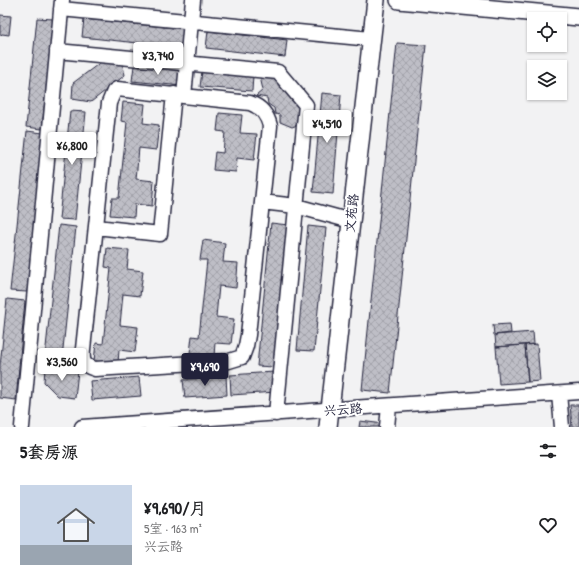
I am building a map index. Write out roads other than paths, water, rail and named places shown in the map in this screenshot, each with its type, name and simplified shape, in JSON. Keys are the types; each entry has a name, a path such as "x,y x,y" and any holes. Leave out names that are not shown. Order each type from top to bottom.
{"main road":[{"name":"文苑路","path":"328,427 376,0"},
{"path":"399,0 519,6 579,17"}],"street":[{"path":"96,227 160,234 179,95 187,63 193,0"},
{"path":"22,427 61,5 191,22 371,39"},
{"path":"57,51 278,72 306,106 276,414"},
{"path":"117,89 123,89 250,103 258,106 268,118 270,126 262,202 246,346 242,357 229,361 95,369 88,367 83,362 109,103 114,91 117,89"},
{"path":"262,202 296,206 351,221"},
{"name":"兴云路","path":"82,427 579,392"},
{"path":"560,394 562,427"},
{"path":"387,427 389,406"}]}
